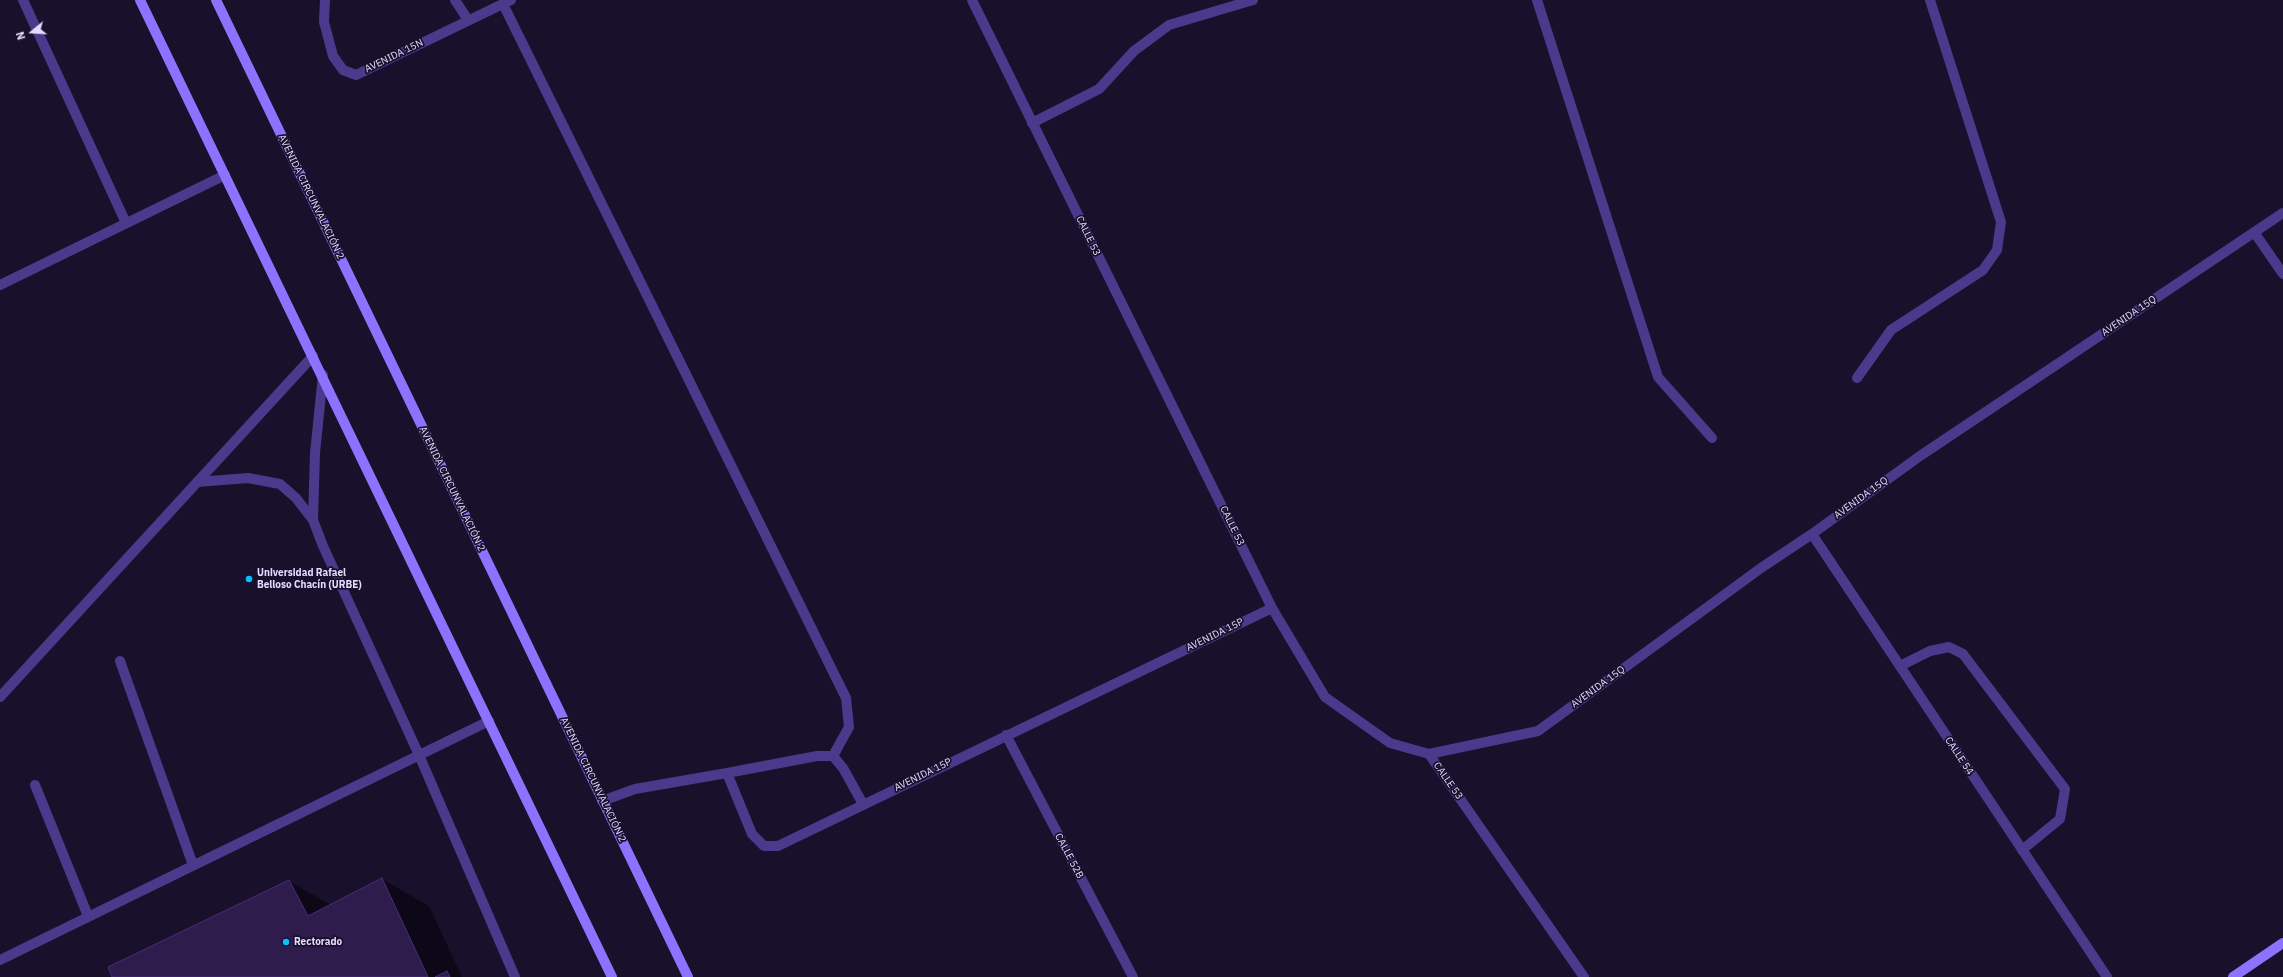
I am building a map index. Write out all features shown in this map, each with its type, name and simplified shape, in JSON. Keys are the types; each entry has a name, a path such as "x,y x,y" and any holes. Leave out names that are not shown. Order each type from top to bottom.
{"main road":[{"path":"140,0 224,175 314,356 612,977"},
{"name":"AVENIDA CIRCUNVALACIÓN 2","path":"216,0 688,977"},
{"path":"2233,977 2283,943"}],"street":[{"path":"23,0 126,224"},
{"name":"AVENIDA 15N","path":"325,0 324,22 334,56 343,70 356,75 507,2"},
{"path":"455,0 468,20"},
{"name":"CALLE 53","path":"972,0 1272,608 1325,697 1390,743 1429,754 1584,977"},
{"path":"1032,123 1099,89 1134,51 1169,25 1253,0"},
{"path":"1537,0 1658,376 1712,438"},
{"path":"1857,378 1891,330 1983,270 1997,250 2001,222 1930,0"},
{"path":"507,2 846,698 849,727 833,756"},
{"path":"0,285 224,175"},
{"name":"AVENIDA 15Q","path":"1429,754 1538,731 1761,568 1812,534 1920,456 2283,213"},
{"path":"2254,232 2283,274"},
{"path":"0,697 314,356"},
{"path":"313,520 315,453 322,375"},
{"path":"197,482 248,478 280,484 296,498 313,520 323,546 419,755 515,977"},
{"name":"CALLE 54","path":"1812,534 2107,977"},
{"name":"AVENIDA 15P","path":"727,773 752,834 764,846 778,846 1272,608"},
{"path":"1900,666 1930,651 1949,646 1963,654 2065,789 2060,819 2022,850"},
{"path":"120,661 193,865"},
{"path":"0,960 488,721"},
{"name":"CALLE 52B","path":"1006,735 1133,977"},
{"path":"602,801 635,788 817,756 833,756"},
{"path":"833,756 843,768 863,804"},
{"path":"35,785 88,916"}],"building":[{"name":"Rectorado","path":"382,878 428,977 112,977 108,967 289,880 308,916"},
{"path":"447,971 450,977 435,977"}],"place":[{"name":"Universidad Rafael Belloso Chacín (URBE)","path":"249,579"},
{"name":"Rectorado","path":"286,942"}]}
